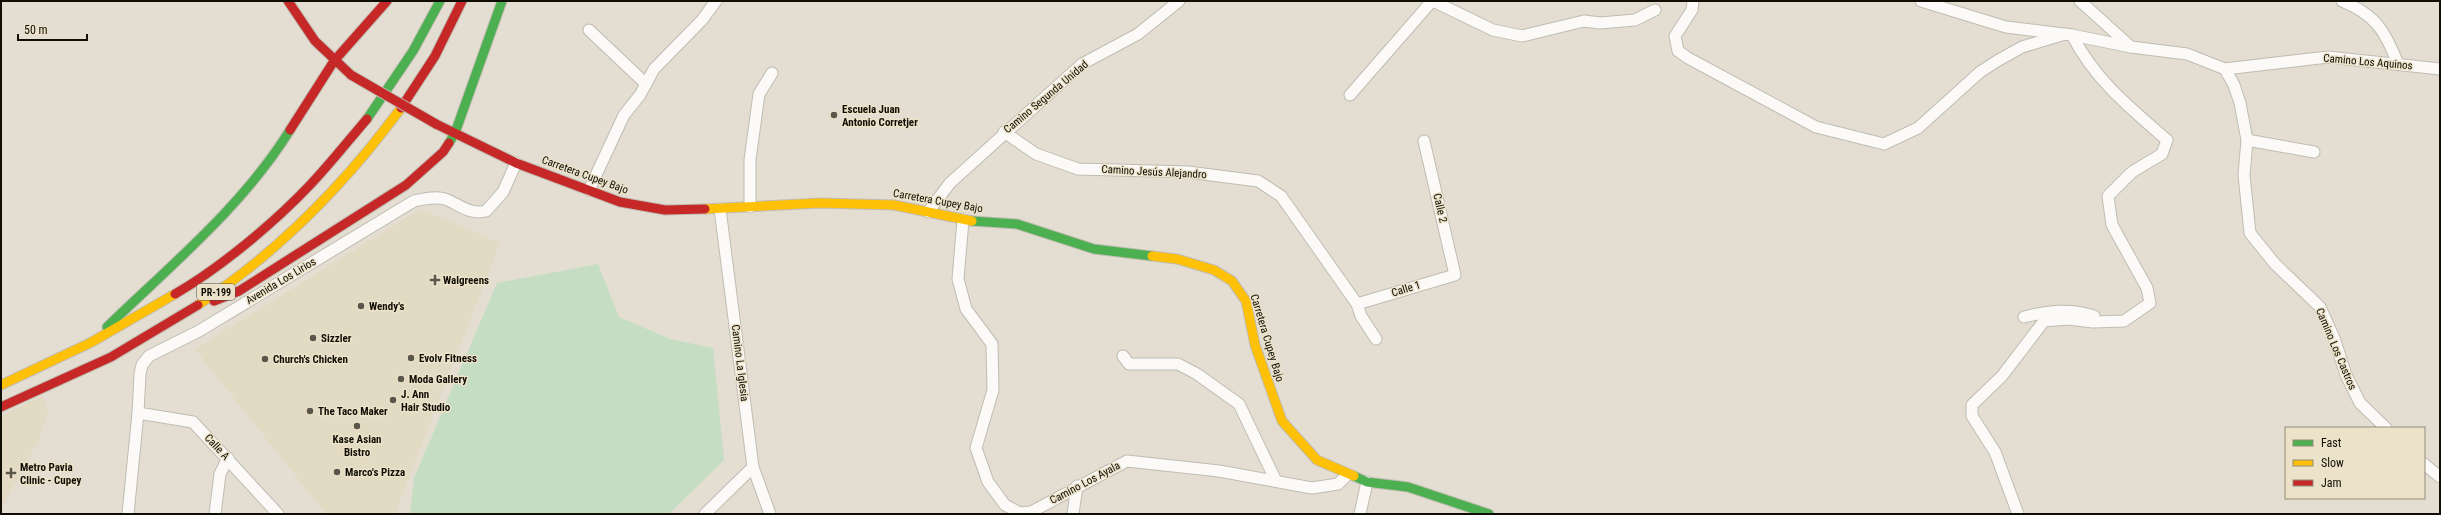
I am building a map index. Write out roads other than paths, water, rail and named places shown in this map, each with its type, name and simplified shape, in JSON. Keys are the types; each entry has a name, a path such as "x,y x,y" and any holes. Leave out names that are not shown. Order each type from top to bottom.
{"main road":[{"name":"Carretera Cupey Bajo","path":"288,1 305,30 320,48 351,75 436,124 516,163 620,202 665,210 750,208 820,203 894,205 962,220 1017,224 1094,249 1177,259 1214,270 1232,281 1246,301 1255,345 1282,421 1301,444 1317,460 1347,475 1367,482 1408,487 1489,514"},
{"path":"90,343 220,218 273,158 334,61 387,1"},
{"name":"PR-199","path":"1,385 90,343 192,284 260,231 308,186 372,113 413,51 440,1"},
{"name":"PR-199","path":"1,407 110,357 195,307 246,271 312,212 350,173 391,122 432,62 462,1"},
{"path":"195,307 239,291 406,185 443,152 455,133 502,1"}],"street":[{"path":"589,190 624,115 646,84 654,69 702,20 716,1"},
{"name":"Camino Segunda Unidad","path":"928,212 950,183 1004,132 1082,64 1138,34 1179,1"},
{"path":"1350,95 1432,1 1494,30 1522,36 1584,21 1600,23 1635,20 1654,10"},
{"path":"1694,1 1692,10 1675,36 1678,50 1684,56 1816,127 1884,144 1918,128 1980,72 1997,61 2022,47 2068,34"},
{"path":"1921,1 2006,27 2068,34 2131,47 2187,54 2225,69"},
{"path":"2080,1 2131,47"},
{"path":"2342,1 2360,8 2373,19 2387,36 2398,64"},
{"path":"589,30 646,84"},
{"path":"2018,514 1995,452 1972,416 1972,405 2002,376 2044,320 2068,319 2093,322 2124,321 2150,303 2147,288 2112,225 2108,196 2132,172 2162,154 2167,140 2111,92 2068,34"},
{"name":"Camino Los Aquinos","path":"2225,69 2328,57 2440,69"},
{"name":"Camino Los Castros","path":"2225,69 2240,103 2247,140 2244,175 2250,233 2275,264 2320,307 2346,375 2360,403 2385,427"},
{"path":"750,208 750,160 759,94 772,73"},
{"name":"Camino Jesús Alejandro","path":"1004,132 1036,154 1078,169 1188,172 1258,181 1281,196 1357,304 1361,316 1376,339"},
{"path":"2247,140 2314,152"},
{"name":"Calle 2","path":"1424,141 1455,275"},
{"name":"Avenida Los Lirios","path":"128,514 138,413 140,374 142,365 149,356 199,331 414,201 428,198 444,199 473,212 486,211 502,192 516,163"},
{"name":"Camino La Iglesia","path":"720,209 753,468 770,514"},
{"name":"Camino Los Ayala","path":"962,220 958,279 966,309 992,344 993,390 976,448 988,482 1005,505 1015,513 1031,512 1077,486 1127,461 1219,470 1312,488 1338,484 1347,475"},
{"name":"Calle 1","path":"1357,304 1455,275"},
{"path":"2024,317 2048,311 2067,311 2112,321"},
{"path":"1123,356 1130,364 1178,364 1192,371 1239,404 1276,481"},
{"name":"Calle A","path":"138,413 193,422 228,458 278,514"},
{"path":"215,514 220,474 228,458"},
{"path":"2425,465 2440,477"},
{"path":"705,514 753,468"},
{"path":"1360,514 1367,482"},
{"path":"1073,514 1077,486"}],"place":[{"name":"Escuela Juan Antonio Corretjer","path":"834,115"},
{"name":"Walgreens","path":"435,280"},
{"name":"Wendy's","path":"361,306"},
{"name":"Sizzler","path":"313,338"},
{"name":"Evolv Fitness","path":"411,358"},
{"name":"Church's Chicken","path":"265,359"},
{"name":"Moda Gallery","path":"401,379"},
{"name":"J. Ann Hair Studio","path":"393,400"},
{"name":"The Taco Maker","path":"310,411"},
{"name":"Kase Asian Bistro","path":"357,426"},
{"name":"Marco's Pizza","path":"337,472"},
{"name":"Metro Pavia Clinic - Cupey","path":"11,473"}]}
